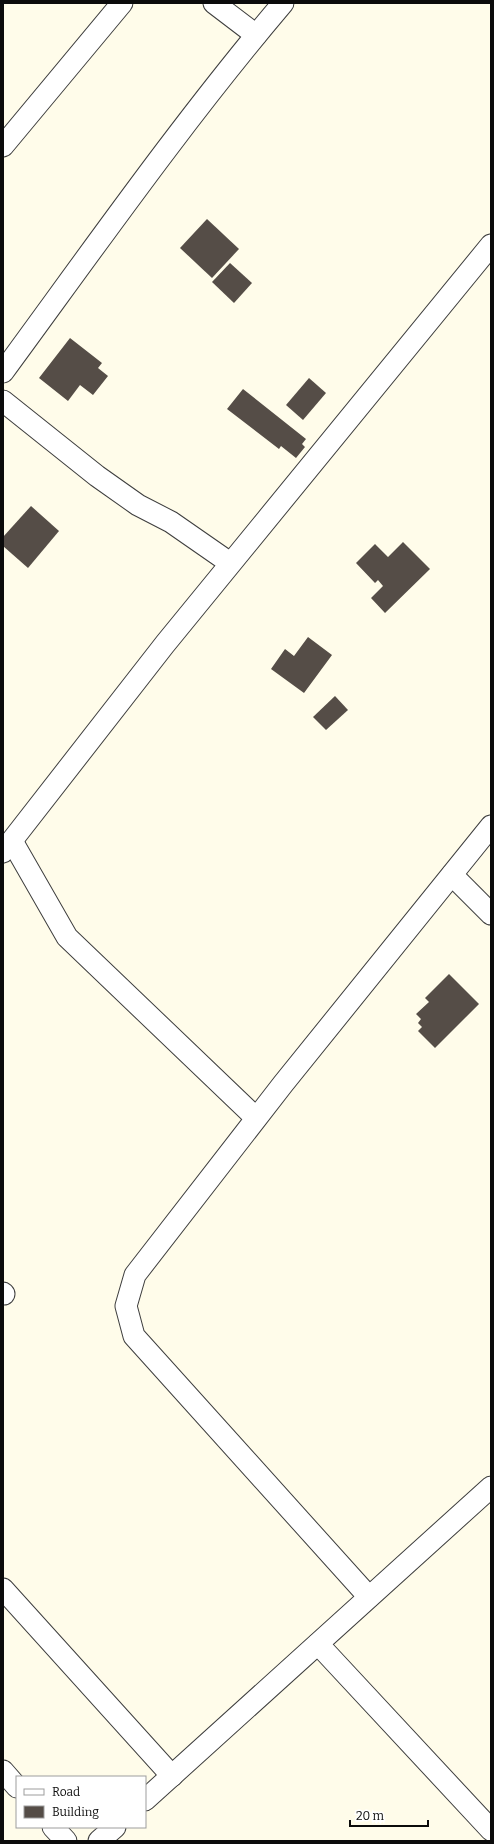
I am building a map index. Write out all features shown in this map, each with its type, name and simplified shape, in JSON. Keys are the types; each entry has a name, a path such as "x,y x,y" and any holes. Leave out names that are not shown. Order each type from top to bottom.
{"street":[{"path":"3,146 122,3"},
{"path":"214,3 256,35"},
{"path":"3,372 154,165 283,3"},
{"path":"256,1118 67,937 7,846 230,563 491,244"},
{"path":"3,401 97,476 138,505 171,522 230,563"},
{"path":"369,1597 134,1336 126,1306 135,1275 256,1118 491,826"},
{"path":"452,875 491,914"},
{"path":"146,1799 491,1487"},
{"path":"3,1589 172,1776"},
{"path":"318,1644 491,1830"},
{"path":"3,1771 16,1785"},
{"path":"54,1828 66,1841"},
{"path":"99,1841 114,1828"}],"building":[{"path":"207,219 239,249 212,278 180,248"},
{"path":"230,263 252,283 234,303 212,282"},
{"path":"70,338 102,363 98,368 108,376 93,395 80,385 68,401 39,378"},
{"path":"309,378 326,393 303,420 286,405"},
{"path":"243,389 306,439 302,444 305,447 296,458 281,446 279,449 227,409"},
{"path":"31,506 59,531 28,568 3,546 3,537"},
{"path":"403,542 430,569 385,613 371,598 383,586 378,580 375,583 356,563 375,544 388,557"},
{"path":"308,637 332,655 304,693 271,669 285,649 294,656"},
{"path":"335,696 348,710 326,730 313,717"},
{"path":"449,974 479,1004 435,1048 418,1031 422,1027 418,1023 421,1019 416,1014 429,1002 425,998"}]}
